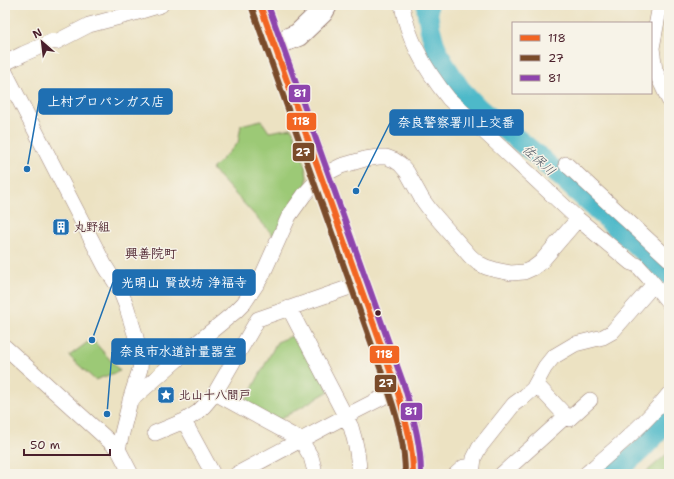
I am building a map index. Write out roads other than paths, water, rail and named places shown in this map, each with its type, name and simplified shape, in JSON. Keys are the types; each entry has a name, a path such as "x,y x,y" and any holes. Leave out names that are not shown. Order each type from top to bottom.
{"highway":[{"path":"326,5 322,12 298,35 274,45 322,176 397,390 407,423 413,460 413,474"}],"main road":[{"path":"260,5 274,45"}],"street":[{"path":"5,63 53,41 56,42 89,25 161,5"},
{"path":"402,5 408,30 418,52 434,81 449,99 578,219 631,263 637,266 669,303"},
{"path":"663,9 652,48 655,70 669,100"},
{"path":"5,72 105,266 120,290 134,329 141,357 140,369 118,449"},
{"path":"130,401 244,303 262,276 289,216 304,195 322,176 341,166 365,159 382,157 394,160 400,164 407,172 430,210 470,256 478,263 496,270 524,272 533,268 541,262 578,219"},
{"path":"566,164 669,259"},
{"path":"155,433 184,421 198,412 215,394 258,319 359,284"},
{"path":"456,474 464,467 472,471 474,458 479,448 514,404 533,389 545,367 553,357 575,344 604,337 612,332 654,284"},
{"path":"289,308 351,427 359,460 359,474"},
{"path":"5,347 118,449 131,474"},
{"path":"536,384 569,419 590,400"},
{"path":"237,474 397,390"},
{"path":"215,394 301,440 311,457 314,474"},
{"path":"586,474 640,426 669,394"},
{"path":"502,474 566,416"},
{"path":"184,421 213,474"}],"waterway":[{"name":"佐保川","path":"428,5 427,10 434,43 442,61 460,89 478,108 537,155 669,275"},
{"name":"佐保川","path":"613,474 641,450 669,420"}],"place":[{"name":"上村プロパンガス店","path":"27,169"},
{"name":"奈良警察署川上交番","path":"356,191"},
{"name":"丸野組","path":"61,227"},
{"name":"光明山 賢故坊 浄福寺","path":"92,340"},
{"name":"北山十八間戸","path":"166,395"},
{"name":"奈良市水道計量器室","path":"107,414"}],"district":[{"name":"興善院町","path":"151,253"}]}
